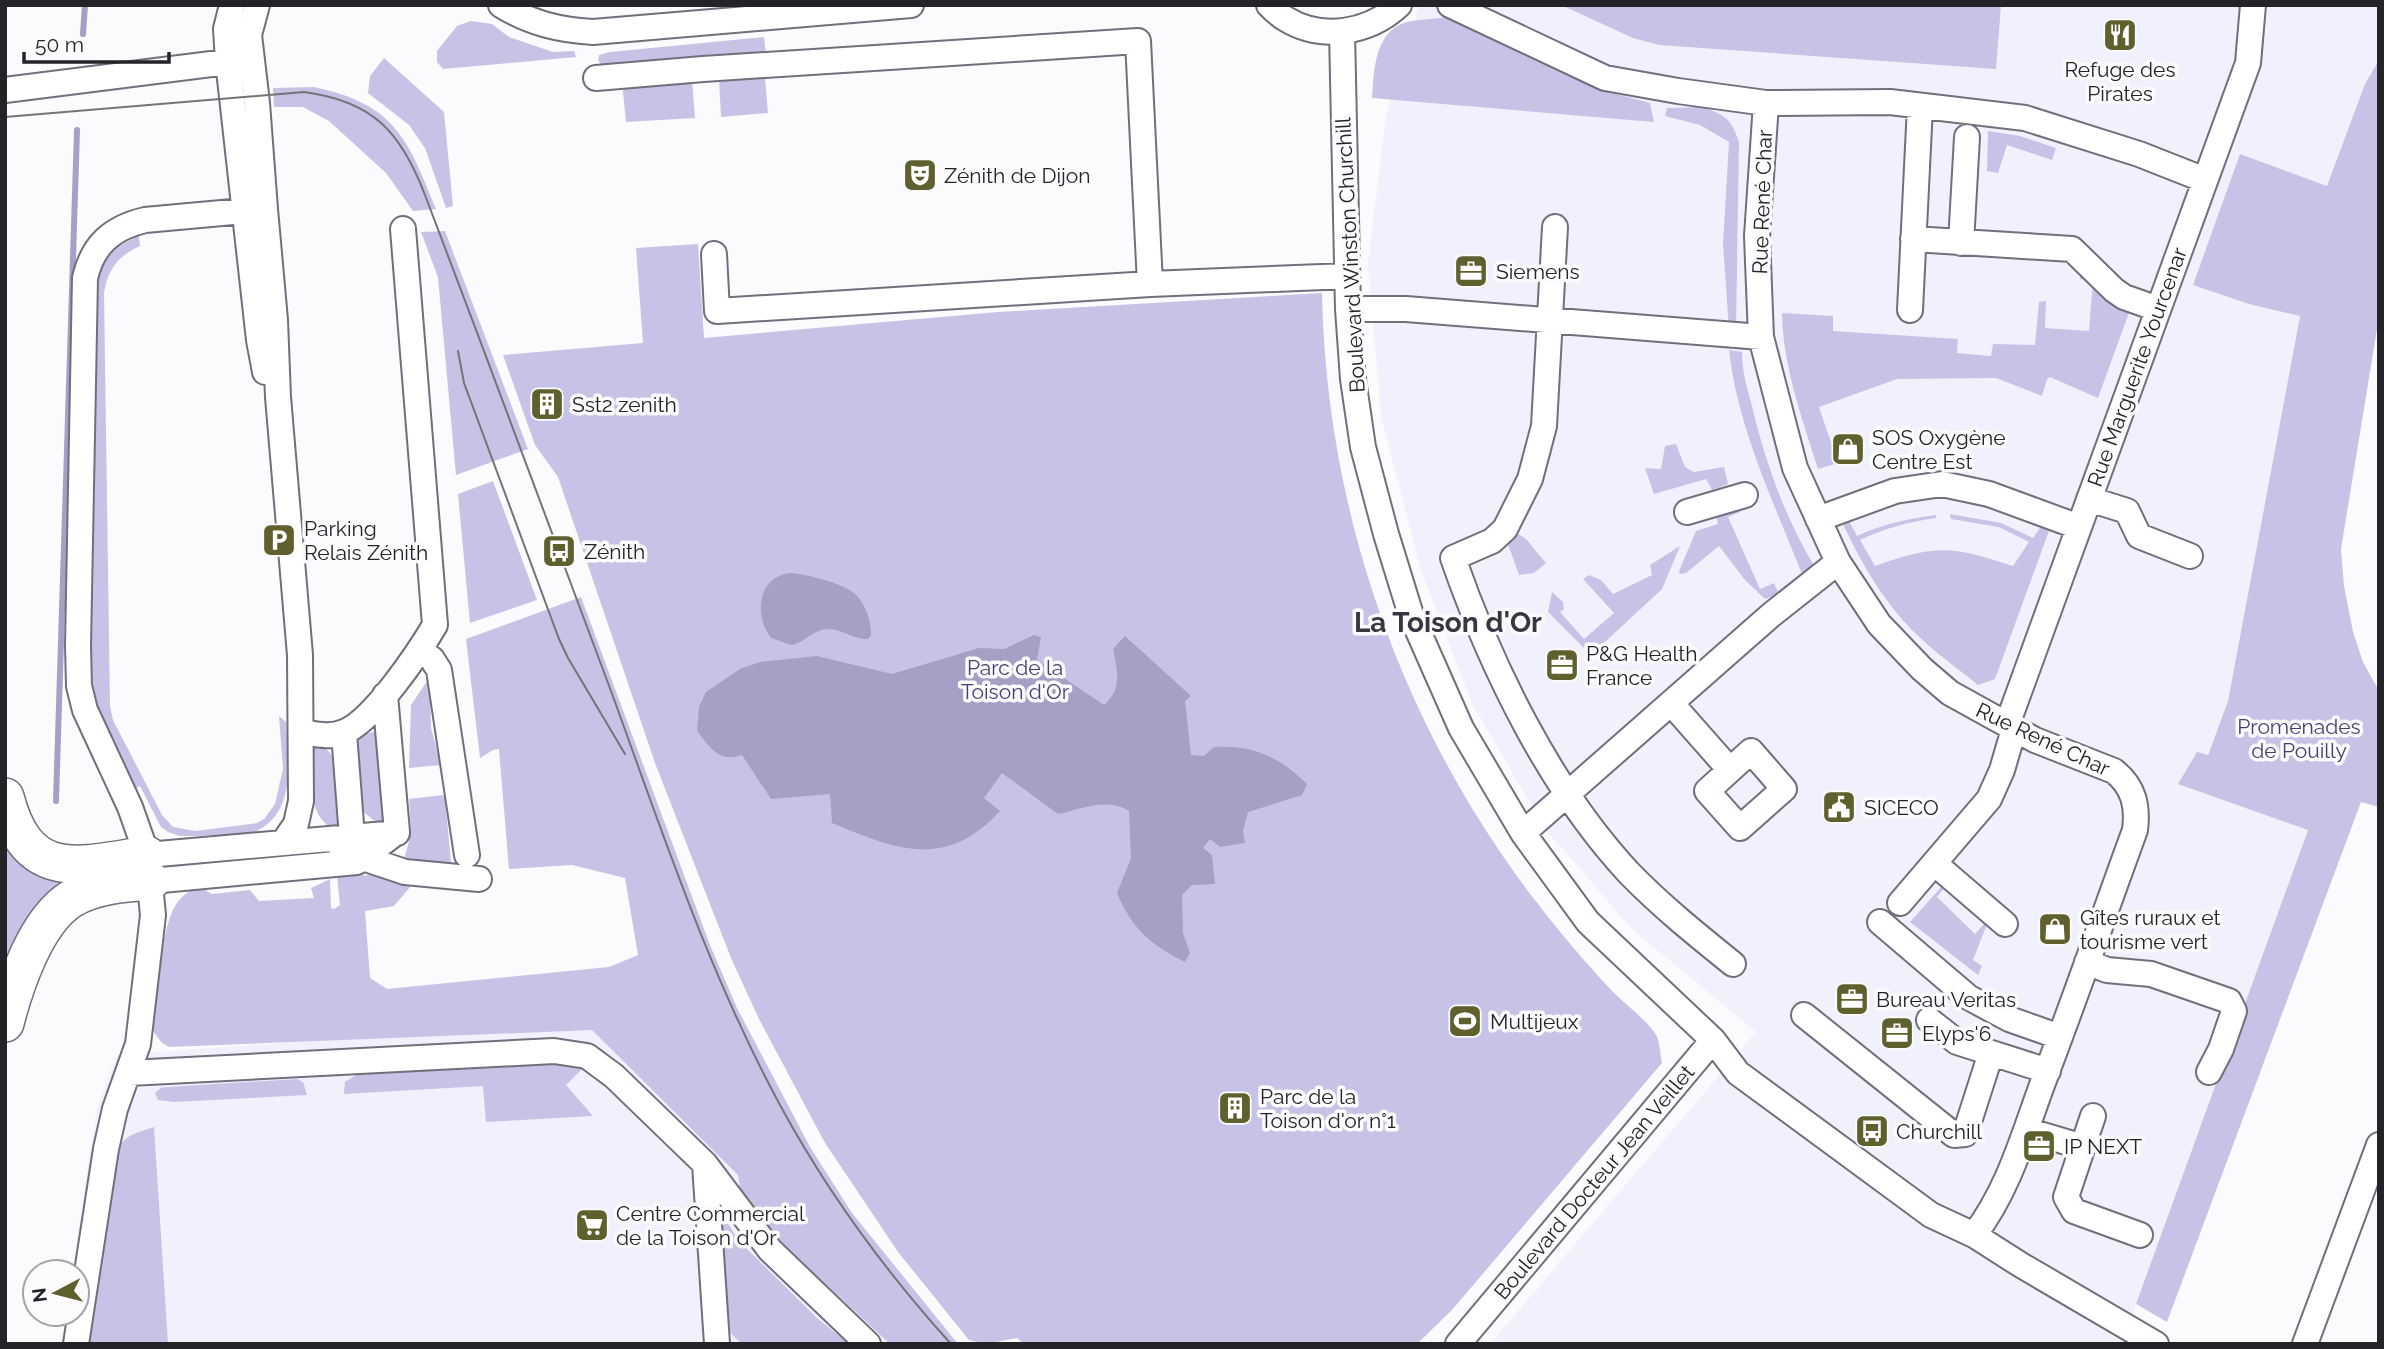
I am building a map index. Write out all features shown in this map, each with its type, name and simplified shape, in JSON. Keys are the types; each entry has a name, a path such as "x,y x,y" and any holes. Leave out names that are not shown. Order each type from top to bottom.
{"highway":[{"path":"5,797 21,838 36,853 56,863 149,868"},
{"path":"5,1023 10,1001 31,953 42,930 60,907 70,900 149,868"}],"street":[{"path":"232,5 226,29 257,103 254,210 262,359 266,376 278,397 300,655 301,801 296,824 283,844"},
{"path":"239,60 257,5"},
{"path":"501,5 538,24 566,31 593,32 911,5"},
{"path":"1269,5 1286,19 1312,30 1342,32 1372,24 1399,5"},
{"path":"1450,5 1605,78 1766,103 1890,103 2025,118 2139,154 2204,180"},
{"name":"Rue Marguerite Yourcenar","path":"1900,903 1989,799 2002,770 2011,727 2079,527 2248,63 2253,5"},
{"name":"Boulevard Winston Churchill","path":"1342,32 1348,309 1353,379 1363,447 1385,534 1411,615 1461,728 1523,834 1588,922 1713,1040 1746,1056 1859,1146 1938,1199 1974,1235 2156,1344"},
{"path":"596,78 1138,41 1150,284"},
{"path":"5,90 239,60"},
{"name":"Rue René Char","path":"1766,103 1757,236 1761,337 1795,468 1838,562 1879,624 1922,669 1950,693 2035,740 2114,771 2124,779 2136,803 2136,830 2026,1130 1993,1208 1974,1235"},
{"path":"1910,310 1920,106"},
{"path":"1961,243 1967,137"},
{"path":"76,1344 106,1149 115,1109 130,1073 138,1044 153,915 149,868 130,807 85,710 79,687 86,278 89,262 97,247 118,228 145,220 254,210"},
{"path":"1555,227 1544,426 1530,479 1505,528 1492,541 1453,558 1466,595 1509,692 1584,817 1628,872 1679,921 1733,964"},
{"path":"301,732 323,736 344,733 358,724 385,695 420,650 435,625 404,229"},
{"path":"1913,239 2072,249 2124,297 2158,309"},
{"path":"714,254 717,311 1150,284 1347,275"},
{"path":"1348,309 1406,309 1761,337"},
{"path":"1818,519 1895,491 1942,484 1989,494 2079,527"},
{"path":"1687,512 1745,495"},
{"path":"2089,499 2127,511 2139,536 2190,556"},
{"path":"1523,834 1771,615 1838,562"},
{"path":"420,650 432,659 439,670 467,855"},
{"path":"149,868 331,864 357,847 397,832 385,695"},
{"path":"1671,703 1730,770"},
{"path":"344,733 357,847"},
{"path":"149,868 283,844 357,847 404,872 479,879"},
{"path":"1934,863 2005,924"},
{"path":"1880,922 1968,997 2009,1019 2060,1037"},
{"path":"2087,962 2107,970 2151,974 2229,1001 2234,1011 2221,1049 2209,1072"},
{"path":"1804,1015 1954,1135 1965,1134 1991,1053"},
{"path":"1929,1020 1957,1042 2048,1071"},
{"name":"Boulevard Docteur Jean Veillet","path":"1458,1344 1713,1040"},
{"path":"130,1073 554,1051 587,1056 614,1076 705,1164 771,1250 868,1344"},
{"path":"2093,1116 2066,1197 2074,1211 2140,1235"},
{"path":"2026,1130 2083,1147"},
{"path":"2305,1344 2379,1145"},
{"path":"705,1164 718,1344"},
{"name":"Boulevard Docteur Jean Veillet","path":"1446,1344 1474,1324"}],"shaded area":[{"path":"1419,5 2379,5 2379,60 2365,84 2327,186 2193,284 2249,304 2300,315 2228,701 2207,755 2308,829 2136,1304 2125,1344 1490,1344 1756,1032 1633,930 1546,830 1472,704 1420,568 1381,415 1368,264 1386,116"},
{"path":"790,573 824,580 855,594 869,619 871,635 868,639 828,629 818,631 791,645 771,638 762,619 762,599 771,582"},
{"path":"1034,635 1041,637 1037,660 1104,705 1114,693 1117,680 1113,649 1125,636 1191,696 1185,701 1191,755 1204,756 1214,747 1253,750 1275,759 1307,784 1302,795 1248,812 1243,831 1245,843 1220,847 1210,839 1203,848 1212,855 1215,884 1192,885 1182,895 1183,933 1190,953 1185,962 1144,935 1129,917 1117,893 1131,858 1129,811 1121,807 1094,805 1058,814 1002,773 984,798 1000,811 980,830 960,842 940,848 899,847 832,823 830,794 771,799 742,755 721,755 711,748 697,731 699,707 706,692 740,669 760,662 817,656 892,674 979,648 1004,649"},
{"path":"607,1019 909,1344 62,1344 64,1328 91,1328 91,1258 74,1258 97,1108 117,1055"}],"green space":[{"path":"1561,5 2001,5 1996,69 1659,45 1633,38"},
{"path":"1447,17 1612,93 1650,103 1654,122 1372,98 1375,64 1388,34 1407,22"},
{"path":"471,21 492,24 509,37 553,52 574,51 576,57 443,69 437,62 437,51 457,26"},
{"path":"764,37 766,55 601,64 598,60 599,55 610,52"},
{"path":"384,58 444,112 453,206 446,208 425,148 409,125 368,93 370,76"},
{"name":"Promenades de Pouilly","path":"2379,60 2379,317 2341,549 2344,586 2353,632 2363,662 2379,691 2379,807 2361,802 2167,1322 2136,1304 2308,830 2178,784 2197,752 2208,755 2228,701 2300,316 2249,304 2193,285 2240,154 2327,186 2365,84"},
{"path":"765,77 768,113 721,117 719,79"},
{"path":"692,79 695,118 626,122 622,82"},
{"path":"314,87 363,103 395,128 417,163 436,209 413,211 386,173 329,121 303,107 274,107 273,88"},
{"path":"1703,107 1727,119 1739,142 1736,329 1729,329 1723,244 1729,142 1700,125 1665,116 1667,108"},
{"path":"1988,131 2020,136 2056,148 2052,160 2007,145 1998,173 1987,171"},
{"path":"445,231 528,449 456,475 438,277 421,232"},
{"path":"139,236 140,246 115,264 104,293 110,706 113,720 162,815 173,827 195,831 257,823 264,819 275,804 283,769 279,716 286,722 288,770 283,801 277,814 267,825 252,833 180,836 161,827 140,786 136,788 95,702 89,670 95,284 105,259 122,244"},
{"name":"Parc de la Toison d'Or","path":"698,244 704,338 998,312 1322,293 1327,374 1338,454 1355,533 1379,610 1408,685 1444,758 1485,828 1560,932 1613,992 1655,1033 1662,1063 1452,1310 1417,1344 1024,1344 1017,1338 985,1344 969,1340 898,1252 825,1143 759,1019 731,958 655,763 558,477 535,445 503,355 643,343 636,248"},
{"path":"2080,274 2091,274 2115,300 2131,307 2098,398 2050,377 2042,396 1996,378 1897,379 1819,407 1838,463 1818,469 1790,373 1782,313 1833,316 1833,331 1958,339 1957,353 1991,356 1993,344 2035,345 2039,302 2046,301 2045,328 2089,331 2093,280 2080,279"},
{"path":"1729,350 1742,352 1747,386 1769,467 1784,507 1813,564 1802,574 1748,436"},
{"path":"1676,444 1685,467 1694,472 1724,467 1728,484 1712,490 1706,479 1654,494 1645,468 1661,469 1665,446"},
{"path":"493,481 537,600 470,623 458,494"},
{"path":"1736,503 1740,512 1728,517 1760,589 1774,583 1779,594 1765,599 1745,580 1719,546 1686,573 1680,574 1696,531 1718,524 1715,509"},
{"path":"1950,514 2001,523 2033,538 2042,525 2050,528 1995,679 1978,685 1929,646 1902,620 1873,580 1842,522 1849,521 1857,536 1895,522 1936,515 1936,518 1897,526 1860,540 1875,566 1914,554 1944,550 1974,554 2013,566 2029,542 1999,527 1951,519"},
{"path":"1515,532 1526,539 1546,563 1534,573 1519,575 1508,544"},
{"path":"1680,546 1662,589 1591,655 1548,612 1552,592 1563,602 1564,609 1560,612 1584,639 1614,613 1583,579 1589,575 1601,580 1613,594 1652,575 1650,565"},
{"path":"581,597 710,945 737,1008 810,1147 852,1213 958,1344 890,1344 758,1221 741,1193 738,1175 592,1030 169,1047 162,1043 153,1031 164,939 169,921 178,901 199,886 212,894 250,890 259,901 314,898 311,888 330,879 331,908 334,909 340,905 337,876 374,875 411,886 394,906 365,911 370,978 387,989 609,967 638,955 625,878 572,865 509,869 499,749 480,758 466,639"},
{"path":"427,681 430,687 431,728 441,765 409,768 411,705"},
{"path":"373,732 378,734 385,818 381,822 373,820 361,810 356,743 362,735"},
{"path":"315,743 332,755 339,776 339,822 335,828 323,821 314,804 309,748"},
{"path":"443,795 451,862 448,867 404,860 411,833 409,799"},
{"path":"5,834 73,875 5,991"},
{"path":"1943,885 1944,888 1937,897 1975,934 1987,924 1973,960 1982,966 1978,975 1910,922"},
{"path":"541,1062 582,1069 566,1085 593,1116 486,1122 483,1086 344,1094 345,1082 356,1075"},
{"path":"297,1079 303,1082 307,1095 174,1102 158,1100 155,1093 167,1087"},
{"path":"154,1127 168,1344 86,1344 88,1328 91,1328 91,1311 115,1155 122,1143 135,1133"},
{"path":"713,1198 738,1240 817,1318 849,1344 742,1344 721,1324"}],"waterway":[{"path":"83,34 85,5"},
{"path":"56,801 77,130"}],"tram line":[{"path":"5,117 304,92 349,103 381,123 394,137 406,154 425,195 668,849 709,953 754,1055 798,1137 837,1199 880,1259 951,1344"},
{"path":"458,351 464,383 559,639 625,754"}],"place":[{"name":"Refuge des Pirates","path":"2120,35"},
{"name":"Zénith de Dijon","path":"920,175"},
{"name":"Siemens","path":"1471,271"},
{"name":"Sst2 zenith","path":"547,404"},
{"name":"SOS Oxygène Centre Est","path":"1848,449"},
{"name":"Parking Relais Zénith","path":"279,540"},
{"name":"Zénith","path":"559,551"},
{"name":"P&G Health France","path":"1562,665"},
{"name":"SICECO","path":"1839,807"},
{"name":"Gîtes ruraux et tourisme vert","path":"2055,929"},
{"name":"Bureau Veritas","path":"1852,999"},
{"name":"Multijeux","path":"1465,1021"},
{"name":"Elyps'6","path":"1897,1033"},
{"name":"Parc de la Toison d'or n°1","path":"1235,1108"},
{"name":"Churchill","path":"1872,1131"},
{"name":"IP NEXT","path":"2039,1146"},
{"name":"Centre Commercial de la Toison d'Or","path":"592,1225"}],"district":[{"name":"La Toison d'Or","path":"1448,622"}]}
